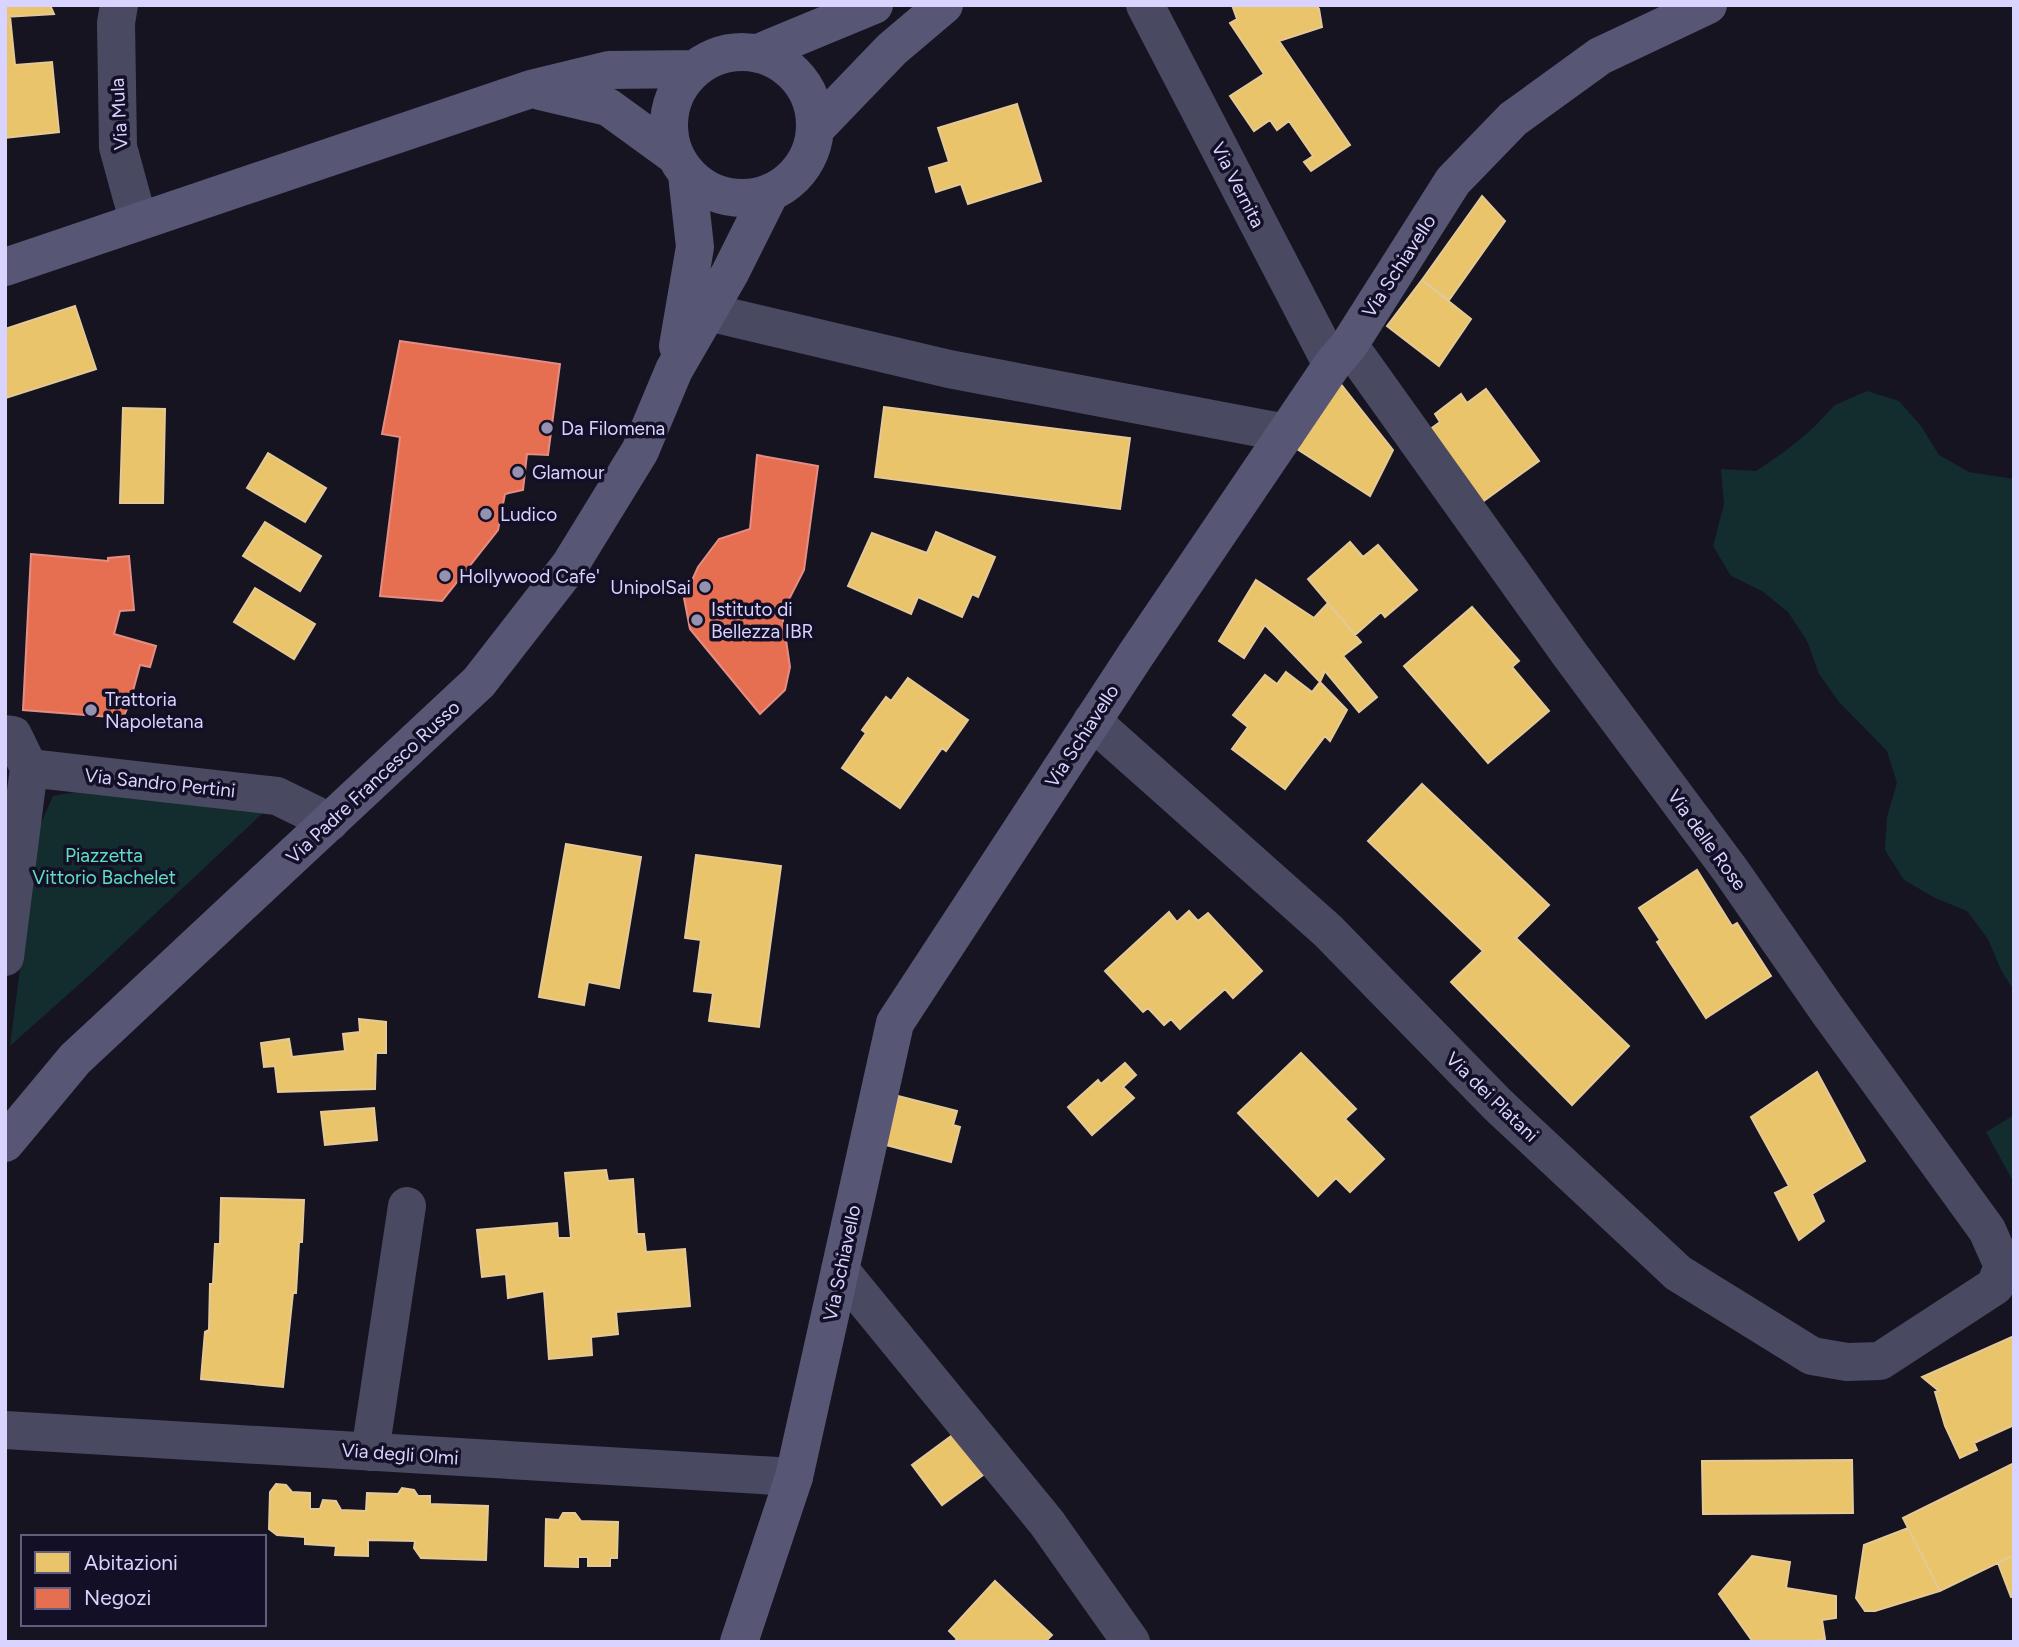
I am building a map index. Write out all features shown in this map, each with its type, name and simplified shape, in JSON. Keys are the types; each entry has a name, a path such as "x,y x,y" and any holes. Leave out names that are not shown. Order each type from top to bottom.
{"street":[{"name":"Via Mula","path":"119,5 116,23 118,147 138,220"},
{"path":"758,53 874,5"},
{"path":"816,128 892,49 944,5"},
{"name":"Via Vernita","path":"1145,5 1340,355"},
{"name":"Via Schiavello","path":"739,1642 794,1477 895,1023 1092,721 1340,355 1453,181 1513,119 1601,56 1708,5"},
{"path":"531,89 608,107 680,165 705,189 727,198 750,198 770,193 789,183 803,167 812,149 816,128 814,108 806,89 794,72 777,60 758,53 738,51 715,57 694,69 679,87 669,108 668,132 680,165"},
{"path":"5,267 531,89 608,70 694,69"},
{"name":"Via Padre Francesco Russo","path":"674,370 695,247 680,165"},
{"name":"Via Padre Francesco Russo","path":"7,1137 75,1059 479,682 570,565 639,451 674,370 730,273 770,193"},
{"path":"708,312 949,369 1286,433"},
{"name":"Via delle Rose","path":"1340,355 1555,634 1731,871 1826,1008 1987,1230 2003,1266 1995,1286 1934,1324"},
{"name":"Via dei Platani","path":"1092,721 1328,932 1498,1105 1678,1273 1812,1356 1847,1362 1880,1361 1934,1324"},
{"path":"5,734 13,735 29,768 5,957"},
{"name":"Via Sandro Pertini","path":"29,768 277,796 330,822"},
{"path":"370,1452 407,1206"},
{"path":"840,1270 1047,1523 1131,1642"},
{"name":"Via degli Olmi","path":"5,1430 794,1477"}],"green space":[{"path":"1867,391 1899,401 1921,426 1939,455 1969,472 2014,479 2014,991 2001,970 1988,939 1967,911 1935,898 1904,880 1885,850 1887,817 1897,783 1887,751 1839,702 1819,674 1807,641 1788,612 1762,591 1731,576 1713,546 1724,504 1721,469 1756,471 1811,430 1835,405"},
{"name":"Piazzetta Vittorio Bachelet","path":"81,791 264,812 10,1046 38,830 53,796"},
{"path":"2014,1115 2014,1183 1986,1132"}],"building: Abitazioni":[{"path":"5,5 50,5 54,14 5,17"},
{"path":"1232,5 1316,5 1319,9 1322,27 1279,41 1350,145 1311,171 1304,162 1313,156 1289,121 1277,130 1270,120 1254,131 1230,96 1264,74 1230,23 1237,19"},
{"path":"10,16 15,65 52,62 59,132 5,138 5,17"},
{"path":"1017,104 1041,181 968,204 961,184 936,192 929,168 949,162 938,128"},
{"path":"1482,196 1505,221 1449,300 1422,280"},
{"path":"1422,280 1471,319 1439,366 1387,326"},
{"path":"75,306 96,369 6,398 5,329"},
{"path":"1340,383 1393,450 1370,496 1297,449"},
{"path":"1486,389 1539,461 1478,505 1425,433 1440,422 1435,414 1461,394 1467,403"},
{"path":"884,407 1130,438 1120,509 875,477"},
{"path":"123,408 165,409 163,503 120,503"},
{"path":"268,453 326,488 305,522 247,488"},
{"path":"265,522 321,556 300,591 243,556"},
{"path":"936,532 995,557 978,597 972,594 962,617 918,597 911,614 848,586 872,533 927,553"},
{"path":"1350,542 1363,557 1378,545 1417,590 1385,617 1381,612 1355,635 1308,579"},
{"path":"1256,580 1314,618 1328,603 1361,642 1343,656 1377,697 1359,712 1325,671 1320,682 1265,625 1244,658 1219,641"},
{"path":"255,588 315,624 294,659 234,622"},
{"path":"1472,607 1519,661 1512,667 1549,711 1488,763 1404,666"},
{"path":"1286,672 1312,692 1320,682 1347,710 1330,741 1325,736 1285,789 1232,749 1248,727 1233,715 1265,675 1277,684"},
{"path":"908,678 968,720 946,751 942,748 900,808 842,768 866,733 862,730 886,697 891,701"},
{"path":"1422,784 1549,905 1516,938 1629,1046 1572,1105 1451,982 1483,951 1368,841"},
{"path":"566,844 641,857 619,988 588,982 584,1005 539,997"},
{"path":"696,855 781,866 759,1027 709,1021 713,993 694,991 701,940 685,938"},
{"path":"1697,870 1732,926 1737,923 1771,976 1706,1018 1657,942 1660,940 1639,908"},
{"path":"1189,911 1198,921 1208,913 1262,971 1233,998 1225,989 1180,1029 1171,1019 1164,1025 1148,1008 1143,1012 1105,971 1169,912 1177,922"},
{"path":"359,1019 386,1022 386,1053 376,1053 375,1089 278,1092 275,1066 264,1067 261,1043 289,1039 292,1057 345,1051 343,1034 360,1032"},
{"path":"1301,1053 1356,1109 1345,1119 1384,1159 1350,1192 1336,1178 1318,1196 1238,1113"},
{"path":"1125,1063 1136,1075 1123,1087 1134,1098 1092,1135 1068,1107 1098,1080 1101,1084"},
{"path":"1817,1072 1865,1161 1812,1194 1824,1221 1799,1240 1775,1193 1789,1186 1751,1117"},
{"path":"898,1096 957,1111 953,1125 960,1127 951,1162 886,1145"},
{"path":"374,1108 377,1140 325,1145 321,1112"},
{"path":"606,1170 608,1181 633,1179 637,1234 644,1234 646,1252 685,1249 690,1306 616,1312 618,1334 591,1337 592,1355 549,1359 544,1291 508,1298 506,1274 482,1277 477,1230 557,1223 558,1238 571,1238 565,1173"},
{"path":"221,1198 304,1200 302,1242 299,1242 296,1293 293,1293 283,1387 201,1379 205,1332 209,1330 210,1284 213,1284 215,1244 220,1244"},
{"path":"2014,1336 2014,1425 1974,1443 1977,1450 1960,1458 1945,1426 1935,1392 1939,1391 1922,1377"},
{"path":"954,1434 983,1475 942,1505 912,1465"},
{"path":"1852,1460 1853,1513 1703,1514 1702,1461"},
{"path":"2014,1463 2014,1555 1940,1591 1903,1518"},
{"path":"276,1484 286,1485 292,1492 310,1493 310,1509 320,1509 323,1500 336,1501 341,1510 366,1511 367,1493 398,1494 402,1488 414,1490 418,1496 430,1496 430,1504 488,1506 486,1560 421,1558 414,1548 415,1541 368,1540 368,1556 335,1555 336,1546 305,1544 305,1537 277,1535 269,1529 270,1492"},
{"path":"563,1513 575,1513 581,1521 618,1522 617,1558 610,1558 610,1566 588,1566 588,1557 578,1557 578,1567 545,1566 546,1519 559,1520"},
{"path":"1908,1528 1940,1591 1875,1611 1865,1611 1856,1598 1864,1545"},
{"path":"2014,1555 2014,1596 2011,1597 1998,1563"},
{"path":"1752,1556 1790,1562 1786,1588 1836,1596 1836,1618 1822,1620 1825,1639 1811,1642 1753,1642 1719,1594"},
{"path":"995,1581 1052,1635 1045,1642 954,1642 957,1639 949,1631"}],"building: Negozi":[{"path":"400,341 560,364 548,455 527,454 523,490 505,494 498,530 442,601 380,596 400,437 382,434"},
{"path":"757,455 818,466 804,570 782,613 790,667 785,690 760,714 690,629 684,598 698,567 719,539 750,529"},
{"path":"31,554 108,561 108,558 129,556 134,610 120,611 114,634 156,646 150,667 140,665 123,718 23,710"}],"place":[{"name":"Da Filomena","path":"547,428"},
{"name":"Glamour","path":"518,472"},
{"name":"Ludico","path":"486,514"},
{"name":"Hollywood Cafe'","path":"445,576"},
{"name":"UnipolSai","path":"705,587"},
{"name":"Istituto di Bellezza IBR","path":"697,620"},
{"name":"Trattoria Napoletana","path":"91,710"}]}
